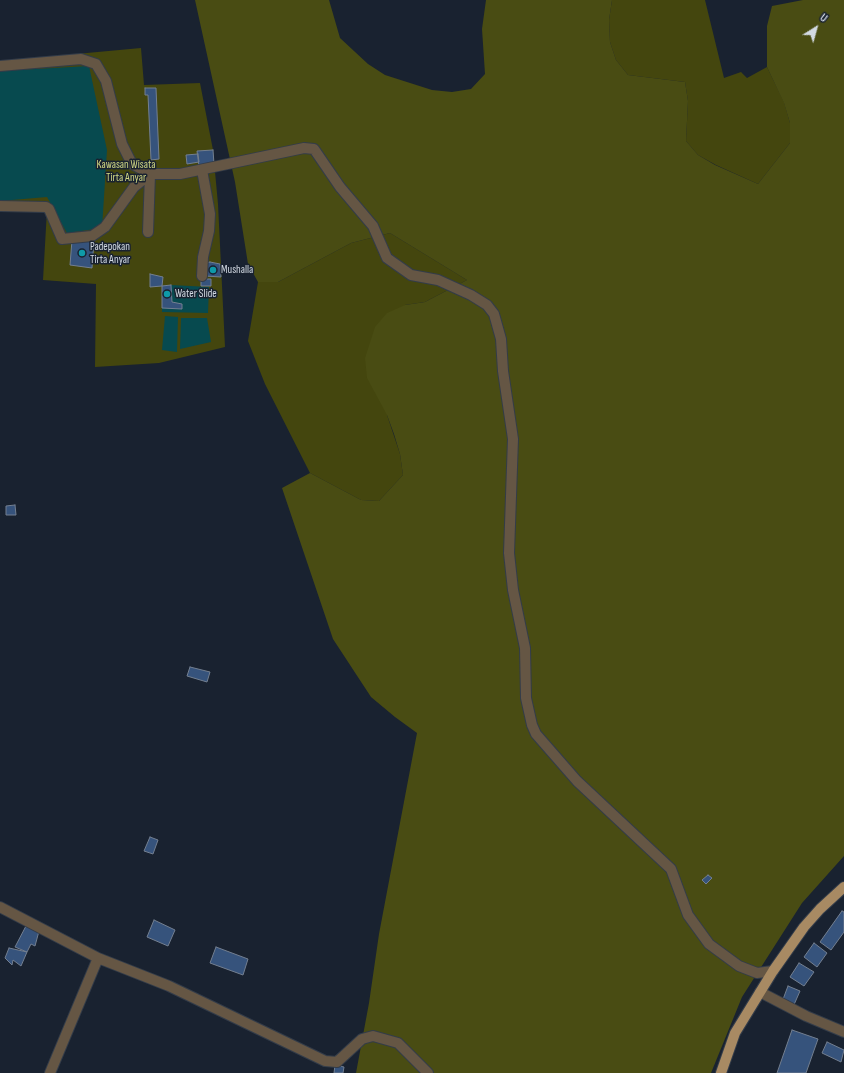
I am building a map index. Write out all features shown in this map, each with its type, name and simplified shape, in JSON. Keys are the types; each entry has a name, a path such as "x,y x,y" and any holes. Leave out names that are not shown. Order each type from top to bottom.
{"main road":[{"path":"721,1073 735,1033 773,971 804,927 820,909 844,887"}],"lane":[{"path":"0,66 81,59 96,64 106,82 122,144 132,164 150,174 180,174 304,148 314,149 340,187 373,226 387,258 411,275 438,280 471,295 490,309 496,319 501,339 503,371 513,439 509,553 513,590 525,648 526,698 532,725 536,734 577,781 671,869 688,915 709,944 739,966 757,973 773,971"},
{"path":"202,170 210,214 209,231 203,257 202,276"},
{"path":"0,206 46,207 49,209 62,239 92,236 105,227 134,187 150,174"},
{"path":"148,232 150,174"},
{"path":"0,907 98,958 169,986 325,1062 337,1062 362,1039 373,1036 398,1043 428,1073"},
{"path":"50,1073 98,958"},
{"path":"760,992 806,1016 844,1032"}],"green space":[{"path":"612,0 705,0 724,78 741,72 747,78 767,67 784,102 790,123 790,143 758,184 698,155 686,141 688,101 685,82 628,75 616,60 610,42 609,20"},
{"name":"Kawasan Wisata Tirta Anyar","path":"141,48 144,85 200,83 213,150 218,204 225,347 159,363 95,367 96,284 43,280 47,210 0,211 0,61"},
{"path":"390,233 467,280 425,302 405,305 387,415 400,454 403,475 379,501 361,500 310,473 265,384 248,341 258,282 278,282 351,243"}],"shaded area":[{"path":"195,0 329,0 340,38 368,64 385,75 432,90 452,92 471,89 485,74 482,29 486,0 612,0 609,20 610,42 616,60 628,75 685,82 688,101 686,141 698,155 715,165 758,184 790,143 790,123 784,103 767,67 767,26 772,6 803,0 844,0 844,856 802,903 742,997 711,1073 356,1073 369,1003 379,934 417,733 371,697 333,639 282,488 310,473 361,500 379,501 403,475 400,454 387,415 367,378 365,358 375,327 387,313 405,305 425,302 467,280 390,233 351,243 278,282 258,282 248,264 235,182"},
{"path":"89,66 107,150 102,228 67,233 47,197 0,201 0,71"},
{"path":"162,286 209,287 208,313 162,312"},
{"path":"165,316 178,317 177,352 162,350"},
{"path":"181,318 207,318 211,342 180,349"}],"building":[{"path":"145,88 156,88 159,159 151,160 148,95 145,95"},
{"path":"213,150 214,164 199,166 197,151"},
{"path":"198,154 199,162 187,164 186,155"},
{"name":"Padepokan Tirta Anyar","path":"72,240 94,240 92,268 70,265"},
{"name":"Mushalla","path":"210,262 220,264 221,277 205,276 206,263"},
{"path":"150,274 163,277 162,286 150,287"},
{"path":"201,279 211,279 211,286 201,286"},
{"name":"Water Slide","path":"171,285 172,302 182,304 182,309 162,308 162,286"},
{"path":"15,505 16,515 6,515 6,506"},
{"path":"190,667 210,672 207,682 187,676"},
{"path":"150,837 158,840 153,854 144,851"},
{"path":"708,875 712,878 706,884 702,880"},
{"path":"842,911 844,912 844,932 831,950 820,942"},
{"path":"154,920 175,930 168,946 147,937"},
{"path":"26,926 39,931 35,946 31,944 27,952 15,947"},
{"path":"814,943 827,953 817,967 804,957"},
{"path":"216,947 248,959 243,975 210,963"},
{"path":"9,948 27,952 21,966 13,960 12,965 5,958"},
{"path":"799,963 814,972 804,986 790,977"},
{"path":"788,986 800,991 793,1007 782,1002"},
{"path":"792,1030 818,1039 806,1073 777,1073"},
{"path":"827,1042 844,1050 841,1062 822,1053"},
{"path":"335,1065 344,1067 343,1073 334,1073"}],"place":[{"name":"Padepokan Tirta Anyar","path":"82,253"},
{"name":"Mushalla","path":"213,270"},
{"name":"Water Slide","path":"167,294"}]}
